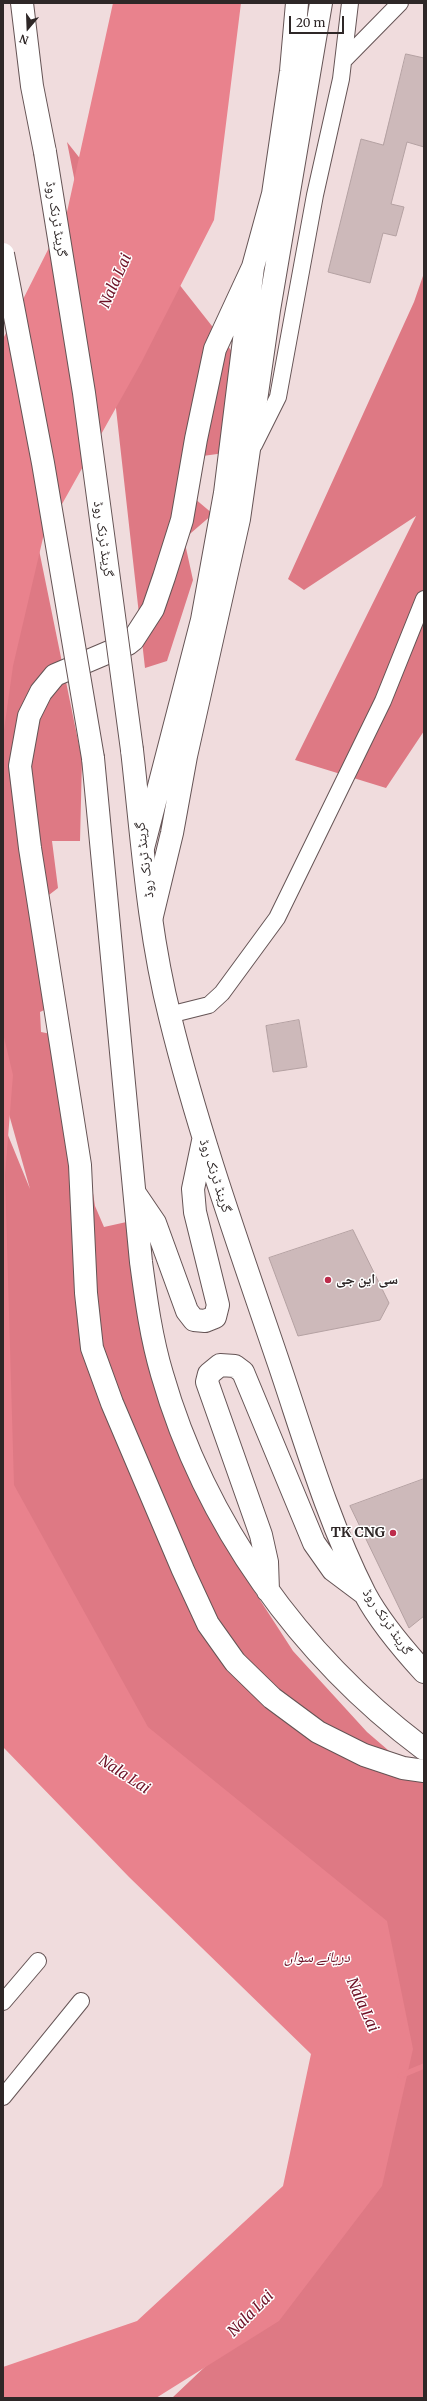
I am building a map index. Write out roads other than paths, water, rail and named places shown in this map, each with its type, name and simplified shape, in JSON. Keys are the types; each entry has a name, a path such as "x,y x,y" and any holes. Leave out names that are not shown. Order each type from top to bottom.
{"main road":[{"name":"گرینڈ ٹرنک روڈ","path":"22,3 32,86 45,152 84,393 132,750 152,916 169,1015 203,1140 314,1470 366,1595 385,1624 424,1672"},
{"path":"143,848 202,620 225,493 253,267 273,194 291,71 297,3"},
{"path":"152,916 172,833 186,756 239,519 269,310 321,3"},
{"path":"3,254 43,463 93,758 136,1195 141,1262 149,1320 162,1374 182,1434 208,1491 234,1539 268,1591 304,1639 344,1682 395,1728 424,1749"},
{"path":"253,267 215,349 196,439 182,520 153,609 133,640 128,644 55,675 41,692 29,716 20,766 30,848 80,1166 86,1293 92,1348 112,1403 208,1624 235,1662 272,1698 318,1732 364,1755 404,1768 424,1771"},
{"path":"136,1195 155,1223 187,1311 194,1320 205,1322 215,1317 218,1305 195,1212 193,1188 203,1140"},
{"path":"268,1591 267,1562 260,1535 207,1382 209,1374 220,1365 235,1366 243,1372 314,1543 333,1570 366,1595"}],"street":[{"path":"249,455 278,397 315,195 341,79 350,3"},
{"path":"344,60 400,3"},
{"path":"169,1015 209,1005 222,993 277,918 383,701 424,599"},
{"path":"3,2002 38,1961"},
{"path":"3,2097 82,2001"}],"water":[{"name":"Nala Lai","path":"113,3 241,3 214,220 141,363 43,538 13,666 3,737 3,339 67,212"},
{"name":"دریائے سواں","path":"3,1033 13,1075 5,1175 14,1485 148,1727 387,1921 413,2049 382,2186 279,2321 156,2398 3,2398 3,2367 137,2321 283,2186 311,2054 129,1877 3,1747"}],"waterway":[{"path":"400,2076 424,2066"}],"place":[{"name":"سی این جی","path":"328,1280"},
{"name":"TK CNG","path":"393,1533"}]}
